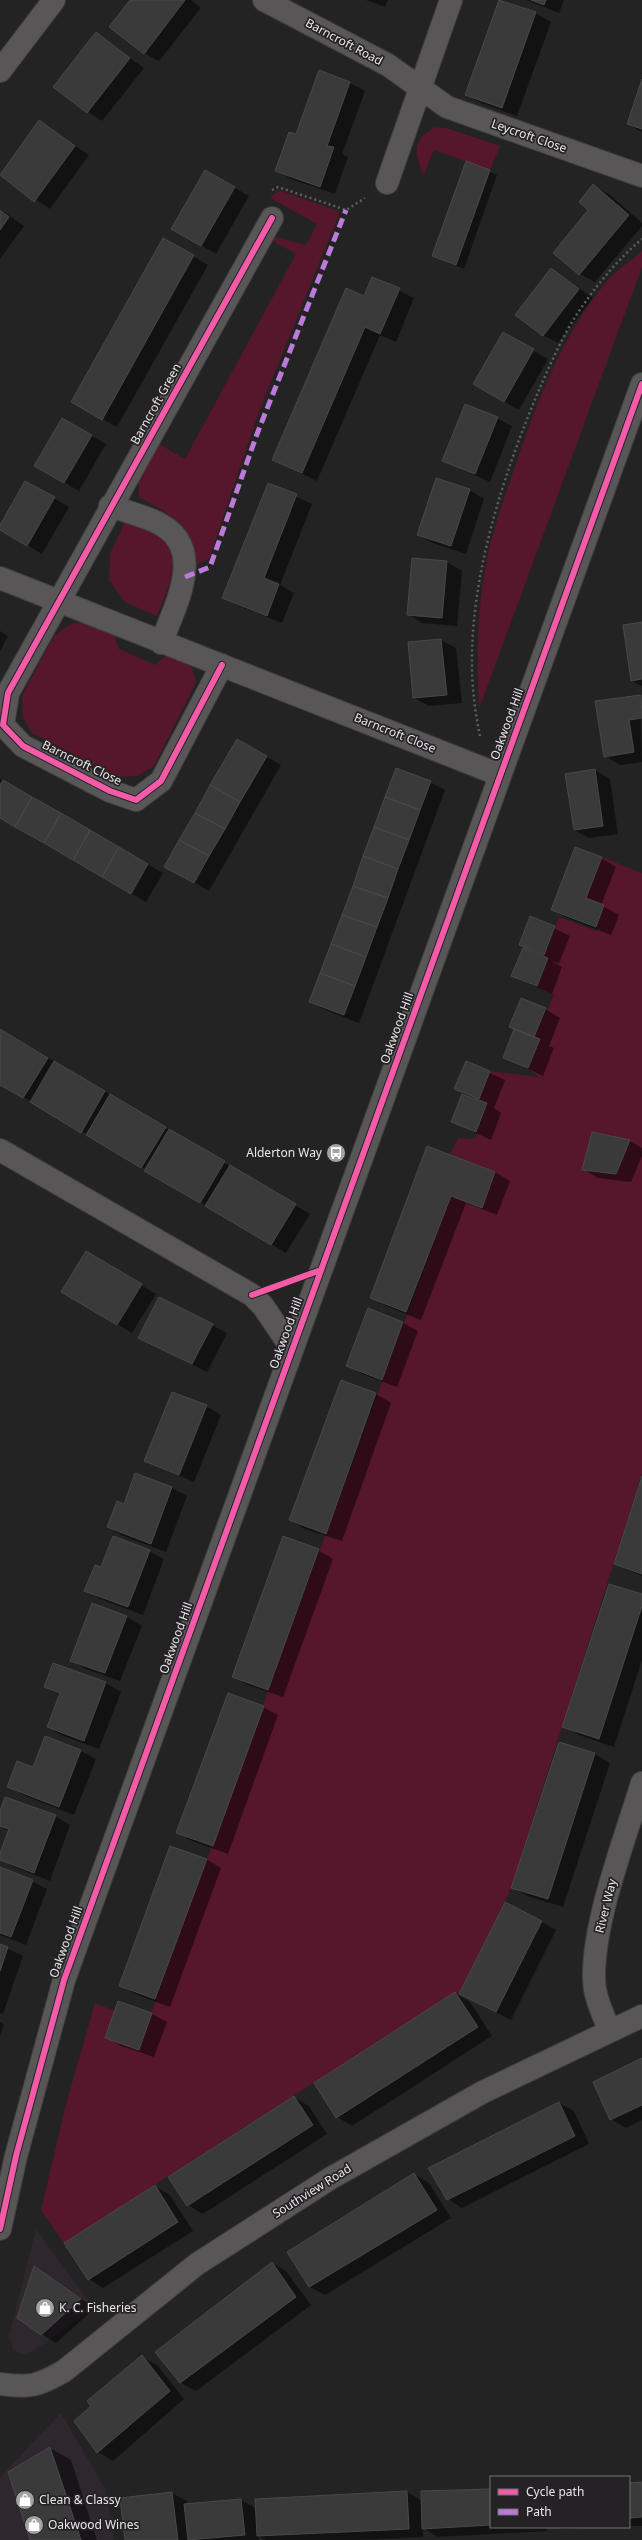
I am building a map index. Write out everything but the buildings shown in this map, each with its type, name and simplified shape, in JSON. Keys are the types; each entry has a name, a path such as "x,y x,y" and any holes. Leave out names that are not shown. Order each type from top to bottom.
{"street":[{"path":"0,71 54,0"},
{"name":"Barncroft Road","path":"264,0 388,65 420,88"},
{"path":"387,182 451,0"},
{"name":"Leycroft Close","path":"420,88 447,108 642,176"},
{"name":"Barncroft Green","path":"60,601 110,506 272,218"},
{"name":"Oakwood Hill","path":"0,2229 16,2156 64,1980 642,384"},
{"path":"110,506 156,521 173,534 184,553 185,577 161,643"},
{"name":"Barncroft Close","path":"0,578 161,643 222,665 500,775"},
{"name":"Barncroft Close","path":"60,601 8,693 3,725 23,746 110,791 136,800 161,781 222,665"},
{"path":"0,1150 252,1295 263,1306 292,1349"},
{"name":"River Way","path":"610,2030 598,2004 594,1979 597,1944 607,1898 642,1783"},
{"name":"Southview Road","path":"0,2384 20,2387 42,2384 64,2371 197,2264 331,2178 483,2092 642,2016"}],"path":[{"path":"272,218 257,210 269,192 278,186 346,210 387,182"},
{"path":"480,738 475,710 472,663 483,557 495,511 530,412 576,315 605,277 642,239"}],"shaded area":[{"path":"435,127 446,128 500,146 490,170 434,150 423,176 417,154 418,142 427,132"},
{"path":"279,190 340,212 259,412 209,559 194,566 189,540 184,531 171,516 139,497 138,482 159,444 185,459 296,254 271,240 275,237 306,245 317,224 270,198"},
{"path":"642,251 642,267 479,709 478,634 481,596 489,548 495,526 522,447 551,372 576,324 607,281"},
{"path":"126,520 147,527 158,533 166,542 171,552 172,573 166,595 157,616 125,602 109,580 110,553"},
{"path":"80,622 114,634 119,649 156,665 166,655 187,661 193,670 196,683 154,766 138,776 117,777 32,733 23,717 22,695 54,636 71,624"},
{"path":"602,857 642,873 642,1473 511,1888 459,1994 455,1992 64,2243 41,2210 66,2104 95,2003 115,2011 105,2038 139,2049 174,1947 258,1724 268,1690 451,1196 482,1207 495,1172 450,1154 458,1138 475,1139 487,1104 479,1099 490,1071 539,1077 528,1068 539,1039 534,1037 554,995 537,986 548,958 544,955 559,917 599,932 596,927 604,905 586,898","holes":["593,1132 630,1140 616,1174 582,1170"]},
{"path":"36,2229 93,2308 51,2339 26,2355 13,2350 9,2336"},
{"path":"61,2413 105,2489 114,2540 0,2540 0,2477"}],"marked path":[{"path":"185,577 210,567 257,434 346,210"}],"cycle path":[{"path":"222,665 161,781 136,800 110,791 23,746 3,725 8,693 272,218"},
{"path":"0,2229 16,2156 64,1980 642,384"},
{"path":"252,1295 321,1270"}],"place":[{"name":"Alderton Way","path":"336,1153"},
{"name":"K. C. Fisheries","path":"45,2308"},
{"name":"Clean & Classy","path":"25,2500"},
{"name":"Oakwood Wines","path":"34,2525"}]}
